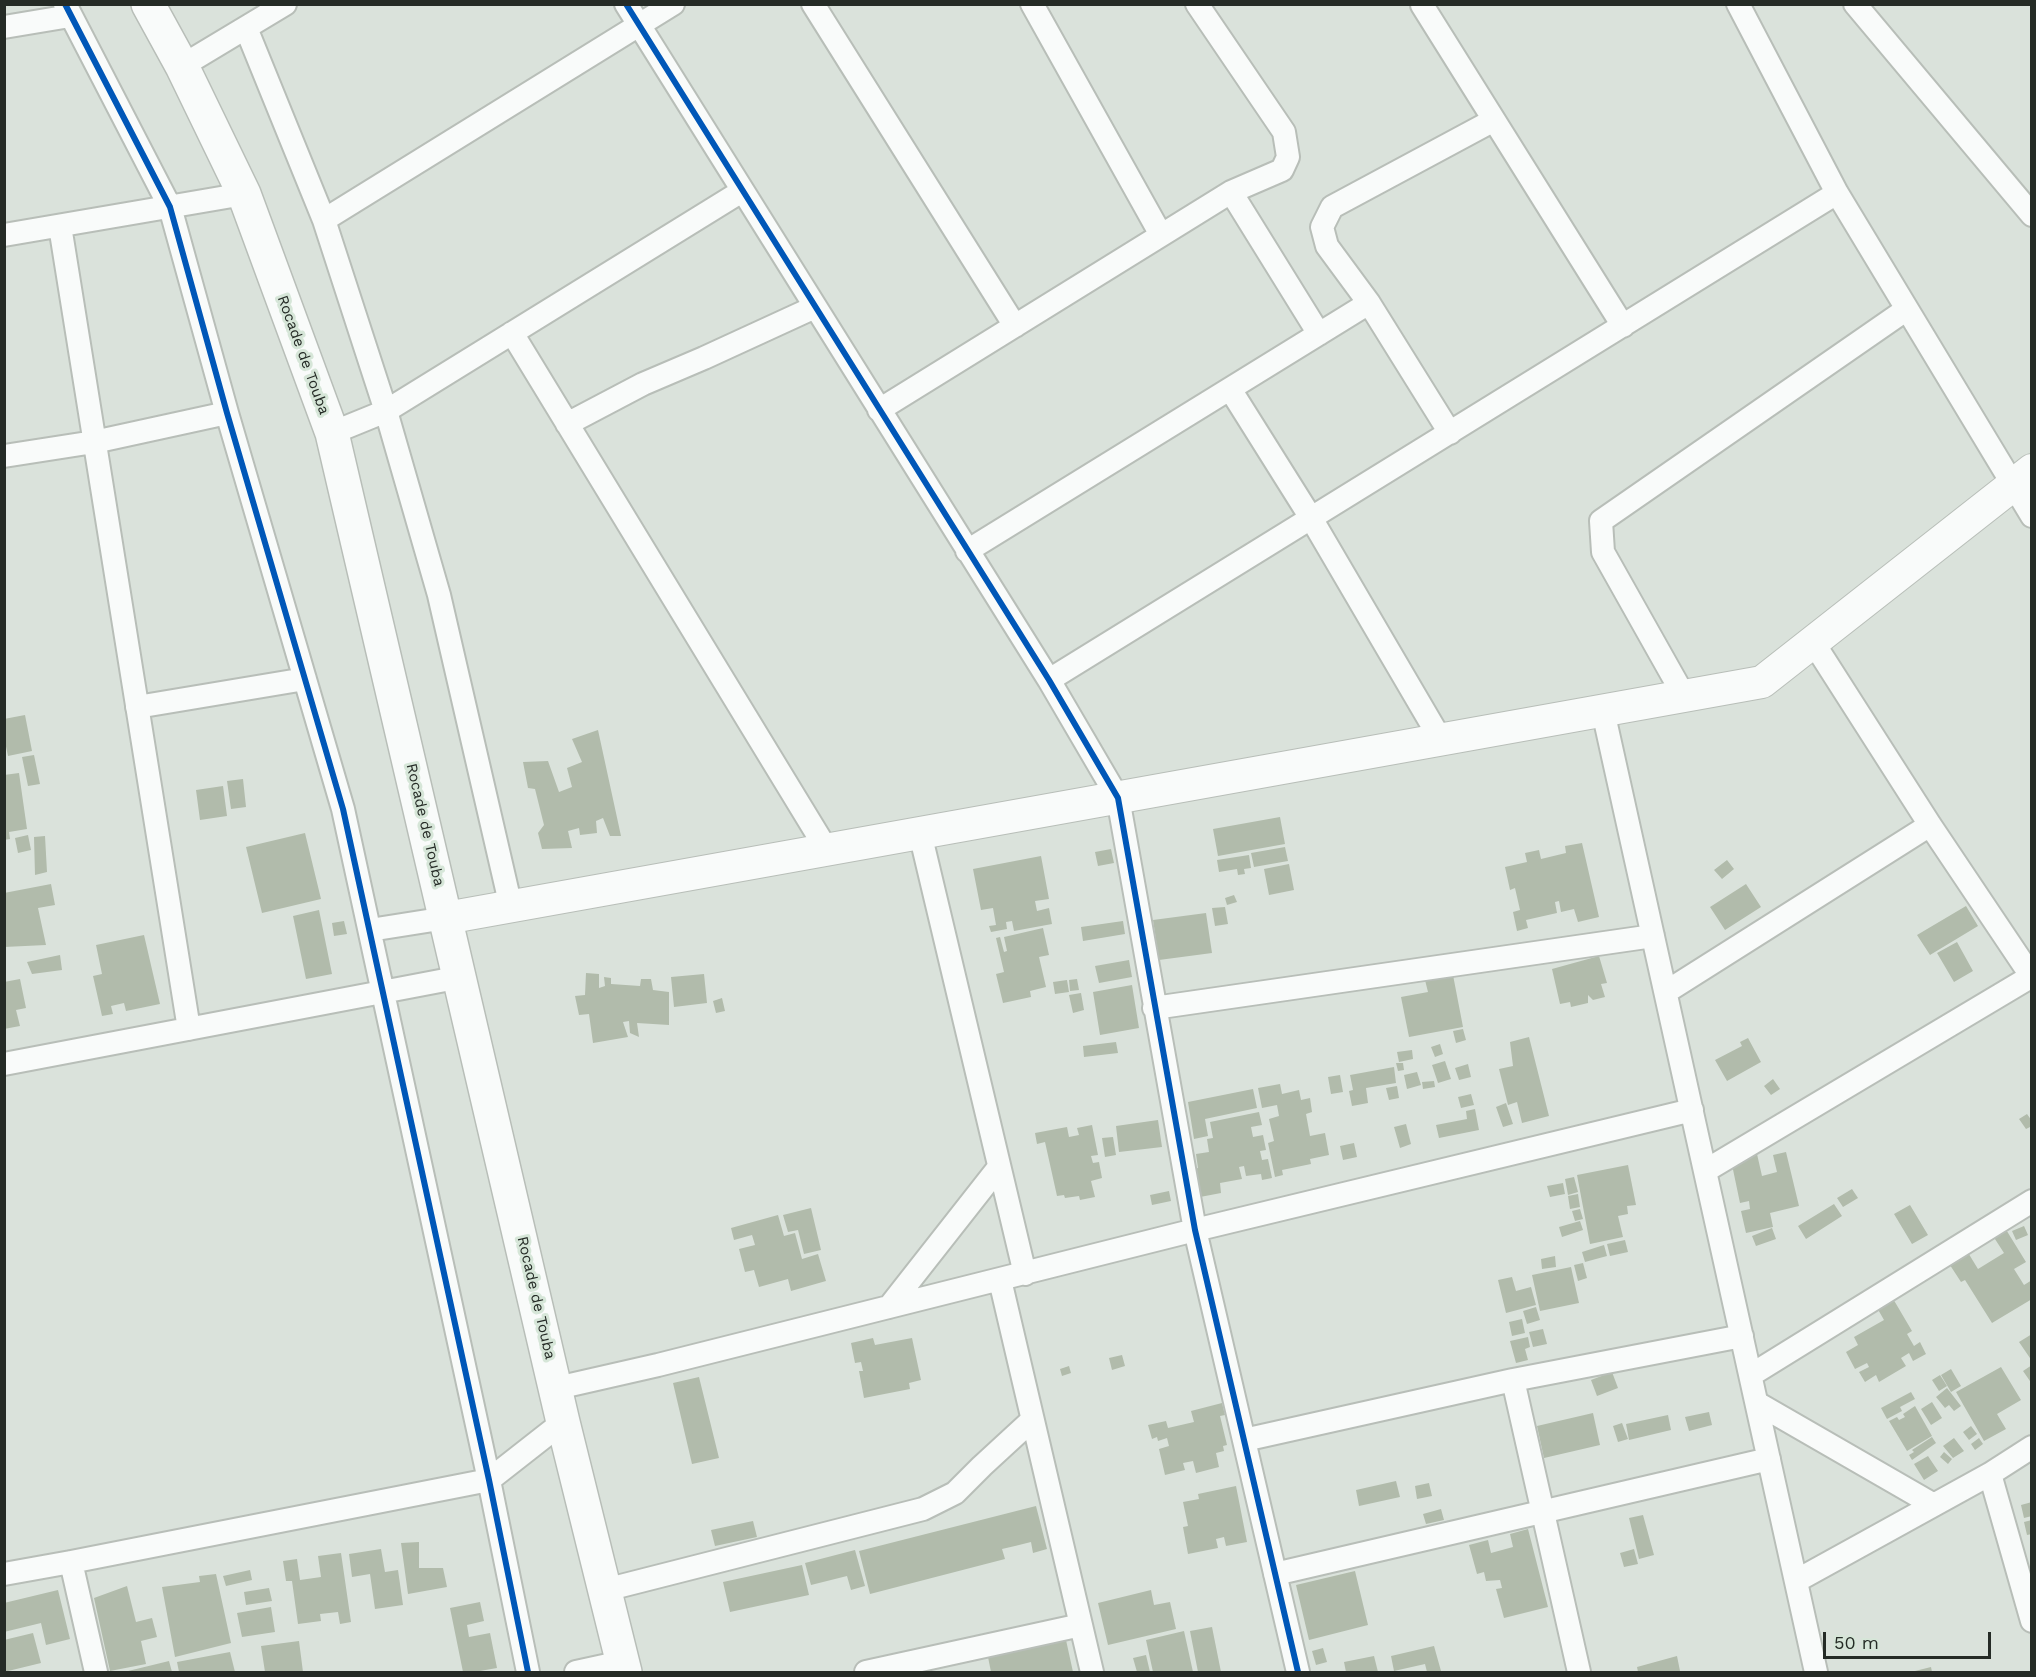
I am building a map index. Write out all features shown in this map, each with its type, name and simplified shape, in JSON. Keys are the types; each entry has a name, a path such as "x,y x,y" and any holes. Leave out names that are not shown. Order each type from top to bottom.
{"main road":[{"name":"Rocade de Touba","path":"148,4 182,66 244,195 332,433 557,1388 563,1422 624,1667"},
{"path":"446,918 1762,682 2022,478"}],"street":[{"path":"182,66 285,4"},
{"path":"626,4 1048,680 1118,798 1195,1230 1298,1672"},
{"path":"324,220 673,4"},
{"path":"813,4 1015,326"},
{"path":"879,410 1231,192 1282,170 1288,157 1284,132 1197,4"},
{"path":"1738,4 1837,193 1907,309 2022,478 2031,516"},
{"path":"1855,4 2031,215"},
{"path":"1422,5 1623,326"},
{"path":"1037,6 1161,236"},
{"path":"4,27 68,10 170,207 227,413 343,810 489,1480 528,1672"},
{"path":"246,28 324,220 386,411 439,595 511,907"},
{"path":"1450,433 1369,303 1327,246 1322,227 1332,207 1494,120"},
{"path":"332,433 386,411 742,191"},
{"path":"1231,192 1319,333"},
{"path":"1048,680 1837,193"},
{"path":"4,235 244,195"},
{"path":"60,226 189,1029"},
{"path":"967,551 1369,303"},
{"path":"567,424 643,384 815,307"},
{"path":"1684,696 1603,552 1601,521 1907,309"},
{"path":"512,333 827,850"},
{"path":"1230,389 1311,518 1441,740"},
{"path":"4,456 94,442 227,413"},
{"path":"1705,1171 2031,976 1930,825 1813,642"},
{"path":"137,707 305,679"},
{"path":"1603,711 1816,1672"},
{"path":"1666,992 1930,825"},
{"path":"920,833 1025,1274"},
{"path":"370,930 446,918"},
{"path":"1154,1008 1653,936"},
{"path":"4,1065 460,977"},
{"path":"557,1388 1692,1110"},
{"path":"890,1307 999,1167"},
{"path":"1751,1375 2031,1201"},
{"path":"1000,1280 1092,1672"},
{"path":"1244,1440 1513,1380 1742,1336"},
{"path":"1513,1380 1579,1672"},
{"path":"1757,1404 1934,1505"},
{"path":"605,1590 923,1509 955,1493 1032,1420"},
{"path":"4,1574 489,1480 563,1422"},
{"path":"1796,1581 1990,1474 2031,1447"},
{"path":"1275,1574 1542,1514 1769,1459"},
{"path":"1990,1474 2031,1621"},
{"path":"71,1562 96,1672"},
{"path":"866,1672 1081,1625"},
{"path":"576,1672 624,1667"}],"building":[{"path":"25,715 32,751 8,756 4,737 4,719"},
{"path":"598,730 621,836 610,836 603,818 596,821 597,833 580,835 579,828 568,831 572,848 542,849 538,833 544,825 535,789 528,788 523,762 548,761 559,792 572,787 567,768 582,762 572,739"},
{"path":"34,755 40,784 28,786 22,757"},
{"path":"19,773 27,829 9,832 10,839 4,840 4,775"},
{"path":"243,779 246,807 231,809 227,781"},
{"path":"223,786 227,816 200,820 196,790"},
{"path":"1280,817 1285,844 1218,856 1213,829"},
{"path":"305,833 321,899 262,913 246,847"},
{"path":"28,835 31,850 18,853 15,838"},
{"path":"45,836 47,872 35,875 34,837"},
{"path":"1582,843 1599,917 1578,922 1574,909 1561,912 1559,901 1555,902 1557,913 1526,920 1528,928 1517,931 1513,912 1520,910 1515,888 1510,890 1505,867 1527,862 1525,853 1539,850 1541,859 1566,853 1565,846"},
{"path":"1285,847 1288,861 1254,867 1251,853"},
{"path":"1111,849 1114,863 1098,866 1095,852"},
{"path":"1249,855 1251,868 1244,869 1245,874 1238,875 1237,869 1219,872 1217,860"},
{"path":"1041,856 1049,899 1035,901 1037,911 1049,908 1052,924 1014,931 1012,921 1006,922 1007,929 991,932 989,926 996,925 993,908 981,910 973,869"},
{"path":"1727,860 1734,869 1722,879 1714,870"},
{"path":"1289,864 1294,890 1269,895 1264,869"},
{"path":"51,884 55,905 38,908 46,945 4,947 4,893"},
{"path":"1746,884 1761,907 1725,930 1710,907"},
{"path":"1234,895 1237,902 1227,905 1225,898"},
{"path":"1966,906 1978,926 1930,955 1917,935"},
{"path":"1225,907 1228,924 1215,926 1212,908"},
{"path":"319,910 332,974 306,979 293,916"},
{"path":"1206,913 1212,953 1159,960 1153,920"},
{"path":"344,921 347,934 334,936 332,923"},
{"path":"1123,921 1125,934 1083,941 1081,927"},
{"path":"1043,928 1049,955 1039,957 1046,987 1030,991 1031,997 1003,1003 996,974 1004,972 996,938 1000,937 1004,952 1007,951 1004,937"},
{"path":"144,935 160,1004 126,1011 124,1003 111,1006 113,1014 102,1016 93,976 102,974 96,945"},
{"path":"1957,942 1973,971 1954,982 1937,953"},
{"path":"60,955 62,970 32,974 27,962"},
{"path":"1599,956 1607,983 1601,984 1605,997 1593,1000 1588,995 1588,1003 1571,1007 1570,1002 1560,1004 1552,969"},
{"path":"1129,960 1132,977 1099,983 1095,966"},
{"path":"586,973 599,974 599,988 605,986 604,977 611,978 611,984 640,986 641,979 651,979 653,990 669,992 669,1025 637,1023 639,1037 630,1033 629,1021 623,1022 628,1037 593,1043 589,1014 579,1015 575,996 585,995"},
{"path":"704,974 707,1003 674,1007 671,977"},
{"path":"1453,975 1463,1027 1409,1037 1401,997 1428,992 1425,980"},
{"path":"20,979 26,1008 16,1010 20,1026 4,1029 4,982"},
{"path":"1077,979 1079,990 1070,991 1069,980"},
{"path":"1067,980 1069,992 1055,994 1053,982"},
{"path":"1132,985 1139,1028 1100,1035 1093,992"},
{"path":"1081,993 1084,1010 1073,1013 1069,995"},
{"path":"722,998 725,1011 716,1013 713,1001"},
{"path":"1463,1029 1466,1040 1456,1043 1453,1031"},
{"path":"1529,1037 1549,1116 1522,1123 1517,1102 1508,1105 1499,1069 1513,1066 1510,1042"},
{"path":"1748,1038 1761,1062 1727,1081 1715,1060 1742,1046 1740,1042"},
{"path":"1116,1042 1118,1053 1084,1057 1083,1046"},
{"path":"1440,1044 1443,1054 1435,1057 1431,1047"},
{"path":"1412,1050 1413,1059 1399,1062 1397,1052"},
{"path":"1445,1061 1451,1079 1438,1083 1432,1065"},
{"path":"1396,1063 1403,1063 1404,1070 1398,1071"},
{"path":"1468,1064 1471,1077 1459,1080 1455,1068"},
{"path":"1394,1067 1396,1083 1366,1088 1368,1103 1352,1106 1349,1091 1353,1090 1350,1075"},
{"path":"1417,1072 1421,1085 1407,1089 1404,1075"},
{"path":"1340,1075 1343,1092 1331,1094 1328,1077"},
{"path":"1773,1079 1780,1089 1771,1095 1764,1086"},
{"path":"1434,1081 1435,1087 1423,1089 1422,1082"},
{"path":"1280,1084 1282,1094 1299,1090 1301,1100 1310,1098 1312,1112 1306,1114 1310,1136 1325,1133 1329,1155 1310,1159 1311,1164 1282,1170 1283,1175 1275,1177 1268,1143 1274,1141 1269,1119 1279,1116 1277,1105 1262,1108 1258,1088"},
{"path":"1397,1086 1399,1098 1389,1100 1386,1088"},
{"path":"1253,1089 1257,1108 1205,1119 1208,1136 1194,1139 1188,1102"},
{"path":"1471,1094 1474,1105 1461,1108 1458,1097"},
{"path":"1506,1103 1513,1124 1503,1127 1496,1107"},
{"path":"1475,1109 1479,1130 1439,1138 1436,1125 1467,1119 1466,1111"},
{"path":"1259,1112 1262,1125 1251,1127 1253,1137 1263,1135 1266,1150 1260,1151 1262,1160 1268,1159 1272,1178 1262,1180 1261,1174 1246,1176 1244,1166 1239,1167 1242,1179 1220,1183 1221,1193 1200,1197 1194,1169 1198,1168 1196,1154 1209,1152 1207,1139 1213,1138 1210,1122"},
{"path":"2027,1114 2032,1121 2032,1126 2026,1129 2019,1119"},
{"path":"1158,1120 1162,1147 1119,1152 1116,1126"},
{"path":"1406,1124 1411,1144 1400,1148 1394,1127"},
{"path":"1092,1125 1098,1155 1091,1156 1093,1163 1099,1162 1102,1178 1091,1181 1095,1197 1080,1200 1079,1196 1065,1198 1064,1195 1057,1196 1045,1142 1037,1144 1035,1133 1067,1127 1069,1137 1079,1135 1077,1128"},
{"path":"1113,1137 1116,1155 1105,1157 1102,1138"},
{"path":"1354,1143 1357,1157 1343,1160 1340,1146"},
{"path":"1786,1152 1799,1206 1770,1213 1773,1227 1746,1233 1741,1211 1750,1209 1749,1201 1740,1203 1731,1160 1757,1154 1762,1176 1777,1172 1773,1155"},
{"path":"1628,1165 1636,1205 1627,1206 1628,1214 1618,1216 1623,1237 1590,1244 1577,1175"},
{"path":"1574,1177 1578,1192 1568,1195 1565,1179"},
{"path":"1563,1183 1565,1194 1550,1197 1547,1186"},
{"path":"1852,1189 1858,1198 1843,1207 1837,1198"},
{"path":"1169,1191 1171,1201 1152,1205 1150,1195"},
{"path":"1578,1194 1580,1207 1570,1209 1568,1196"},
{"path":"1834,1204 1842,1216 1806,1239 1798,1226"},
{"path":"1910,1205 1928,1235 1912,1244 1894,1214"},
{"path":"811,1208 821,1250 804,1254 798,1230 788,1232 783,1215"},
{"path":"1580,1209 1583,1219 1575,1221 1572,1211"},
{"path":"778,1215 784,1236 795,1233 802,1259 818,1254 826,1281 791,1291 788,1279 759,1287 754,1270 745,1272 739,1249 755,1245 752,1235 734,1240 731,1228"},
{"path":"1580,1221 1583,1230 1562,1237 1559,1227"},
{"path":"2024,1226 2028,1235 2016,1240 2012,1231"},
{"path":"1772,1228 1776,1239 1756,1246 1752,1236"},
{"path":"2005,1228 2026,1262 2014,1269 2024,1285 2032,1280 2032,1299 1992,1323 1965,1280 1961,1282 1948,1262 1967,1251 1978,1269 2004,1253 1993,1236"},
{"path":"1625,1240 1628,1252 1610,1256 1607,1244"},
{"path":"1604,1245 1607,1256 1585,1262 1582,1252"},
{"path":"1555,1256 1556,1267 1542,1269 1541,1259"},
{"path":"1583,1263 1587,1278 1578,1281 1574,1265"},
{"path":"1571,1267 1579,1303 1540,1311 1532,1275"},
{"path":"1512,1277 1516,1291 1531,1287 1536,1305 1506,1313 1498,1280"},
{"path":"1892,1297 1912,1331 1907,1334 1914,1346 1920,1342 1926,1354 1913,1361 1909,1353 1901,1358 1906,1366 1879,1382 1876,1375 1865,1382 1859,1372 1869,1367 1867,1363 1855,1369 1846,1352 1858,1345 1854,1337 1884,1320 1876,1306"},
{"path":"1536,1307 1540,1320 1527,1324 1523,1311"},
{"path":"1522,1319 1525,1333 1512,1336 1509,1322"},
{"path":"1543,1329 1547,1344 1533,1347 1529,1332"},
{"path":"2032,1334 2032,1361 2019,1342"},
{"path":"1528,1337 1530,1347 1525,1349 1528,1360 1516,1363 1510,1341"},
{"path":"873,1338 875,1345 912,1338 921,1380 909,1383 910,1389 864,1398 859,1371 863,1371 861,1362 855,1363 851,1343"},
{"path":"1122,1355 1125,1366 1112,1370 1109,1358"},
{"path":"2032,1365 2032,1384 2023,1371"},
{"path":"1069,1366 1071,1373 1062,1376 1060,1369"},
{"path":"2001,1367 2021,1400 1997,1414 2006,1429 1984,1441 1956,1392"},
{"path":"1951,1369 1961,1386 1951,1392 1941,1375"},
{"path":"1612,1372 1618,1388 1597,1396 1591,1380"},
{"path":"1940,1375 1947,1386 1939,1391 1932,1380"},
{"path":"699,1377 719,1458 692,1464 673,1383"},
{"path":"1947,1388 1961,1406 1954,1411 1949,1405 1945,1408 1936,1397"},
{"path":"1911,1392 1915,1399 1900,1407 1902,1411 1887,1419 1881,1408"},
{"path":"1932,1402 1942,1418 1931,1425 1921,1409"},
{"path":"1222,1403 1225,1415 1220,1416 1227,1445 1223,1446 1224,1451 1216,1453 1219,1467 1196,1473 1193,1461 1183,1463 1185,1470 1165,1475 1159,1449 1169,1446 1167,1438 1158,1441 1157,1437 1152,1439 1148,1425 1166,1421 1168,1428 1194,1422 1191,1411"},
{"path":"1915,1406 1932,1436 1907,1451 1889,1421 1897,1417 1899,1420 1905,1417 1903,1414"},
{"path":"1709,1412 1712,1425 1689,1431 1685,1417"},
{"path":"1593,1413 1600,1445 1544,1458 1537,1426"},
{"path":"1668,1415 1671,1430 1629,1440 1626,1424"},
{"path":"1622,1423 1628,1439 1618,1442 1613,1426"},
{"path":"1971,1426 1977,1434 1969,1440 1963,1432"},
{"path":"1932,1437 1936,1443 1912,1460 1909,1455 1914,1452 1912,1450"},
{"path":"1954,1438 1964,1451 1953,1458 1943,1446"},
{"path":"1979,1438 1983,1444 1975,1450 1971,1444"},
{"path":"1944,1452 1952,1459 1948,1464 1940,1457"},
{"path":"1928,1456 1938,1471 1924,1480 1914,1464"},
{"path":"1396,1481 1400,1497 1359,1506 1356,1490"},
{"path":"1429,1483 1432,1496 1417,1499 1415,1486"},
{"path":"1236,1486 1247,1542 1226,1546 1224,1537 1216,1539 1218,1548 1188,1554 1183,1527 1188,1526 1183,1502 1199,1499 1198,1494"},
{"path":"2032,1502 2032,1516 2024,1518 2021,1505"},
{"path":"1036,1506 1047,1549 1033,1553 1031,1542 1002,1549 1005,1559 870,1594 859,1551"},
{"path":"1441,1509 1444,1520 1426,1524 1423,1514"},
{"path":"1643,1515 1654,1555 1639,1559 1629,1518"},
{"path":"2032,1520 2032,1534 2027,1535 2024,1522"},
{"path":"753,1521 757,1537 715,1546 711,1530"},
{"path":"1528,1529 1548,1607 1504,1618 1496,1589 1502,1588 1500,1580 1486,1581 1484,1572 1477,1574 1469,1545 1488,1540 1491,1553 1513,1547 1510,1534"},
{"path":"419,1542 419,1568 443,1568 447,1587 408,1594 401,1543"},
{"path":"381,1549 385,1572 398,1570 403,1605 375,1609 370,1574 352,1577 349,1554"},
{"path":"1634,1549 1638,1564 1624,1567 1620,1553"},
{"path":"855,1550 865,1586 851,1590 847,1576 811,1585 805,1563"},
{"path":"341,1553 351,1622 340,1624 338,1612 320,1614 321,1621 298,1624 292,1581 286,1581 283,1561 297,1559 300,1580 321,1577 318,1556"},
{"path":"802,1565 809,1595 730,1612 723,1582"},
{"path":"250,1570 252,1580 226,1586 223,1576"},
{"path":"1355,1571 1368,1625 1309,1640 1296,1585"},
{"path":"216,1574 231,1643 175,1657 162,1587 200,1582 199,1576"},
{"path":"127,1586 136,1622 152,1618 157,1637 141,1641 146,1664 110,1671 94,1598"},
{"path":"269,1588 272,1601 246,1605 244,1592"},
{"path":"58,1590 70,1639 46,1645 41,1623 4,1632 4,1603"},
{"path":"1151,1590 1154,1605 1170,1602 1176,1629 1108,1645 1098,1603"},
{"path":"480,1602 484,1621 467,1625 469,1637 490,1633 497,1668 463,1672 450,1608"},
{"path":"271,1607 275,1632 242,1637 237,1613"},
{"path":"1212,1627 1221,1672 1198,1672 1190,1631"},
{"path":"1184,1631 1193,1672 1153,1672 1146,1640"},
{"path":"33,1633 41,1663 4,1672 4,1640"},
{"path":"1066,1640 1073,1672 991,1672 988,1657"},
{"path":"299,1641 303,1672 265,1672 261,1646"},
{"path":"1434,1646 1441,1671 1427,1672 1425,1664 1394,1671 1391,1656"},
{"path":"1323,1648 1327,1662 1316,1665 1312,1651"},
{"path":"230,1652 235,1672 179,1672 177,1662"},
{"path":"1146,1655 1150,1672 1137,1672 1133,1658"},
{"path":"1374,1656 1378,1672 1346,1672 1344,1662"},
{"path":"1677,1656 1680,1671 1638,1672 1637,1667"},
{"path":"169,1661 172,1672 124,1672"},
{"path":"1931,1667 1932,1672 1911,1672"}],"cycle path":[{"path":"65,4 170,207 227,413 343,809 489,1480 528,1672"},
{"path":"626,4 1049,680 1118,798 1195,1230 1298,1672"}]}
